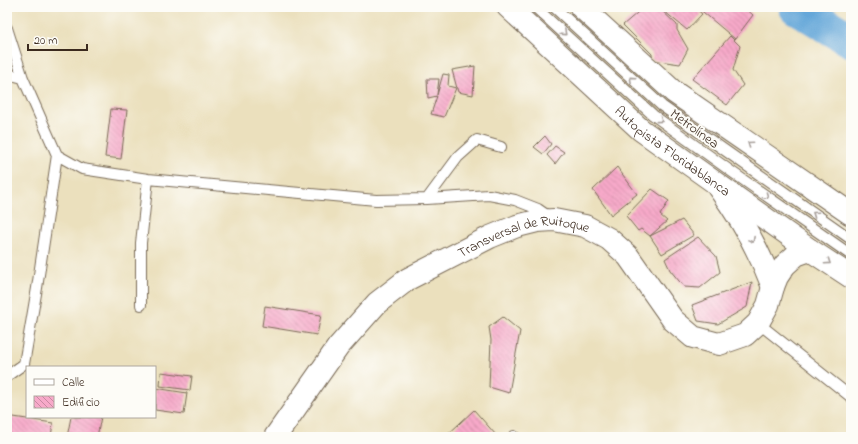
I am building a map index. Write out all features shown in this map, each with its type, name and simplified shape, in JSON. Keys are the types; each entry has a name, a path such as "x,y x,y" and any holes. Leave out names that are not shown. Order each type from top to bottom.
{"main road":[{"name":"Autopista Floridablanca","path":"508,7 641,130 810,250 851,277"},
{"path":"581,7 674,92 851,214"},
{"path":"716,184 734,209 750,236 765,264 773,287"},
{"name":"Transversal de Ruitoque","path":"275,437 338,347 377,303 408,279 490,237 517,226 537,221 554,220 585,226 610,239 628,256 673,320 693,337 719,344 745,335 758,323 768,305 773,287 785,265 796,255 810,250"}],"lane":[{"name":"Metrolínea","path":"535,7 653,115 732,172 851,254"},
{"name":"Metrolínea","path":"554,7 662,106 851,239"},
{"path":"7,28 23,78 57,155 26,365 7,376"},
{"path":"7,74 23,78"},
{"path":"428,199 458,157 477,140 501,147"},
{"path":"57,155 82,169 148,179 376,200 428,199 489,195 515,200 538,209 554,220"},
{"path":"141,306 141,243 148,179"},
{"path":"758,323 851,397"}],"building":[{"path":"644,7 658,7 677,25 677,30 688,49 680,64 652,60 652,54 623,25"},
{"path":"659,7 694,7 702,14 687,30"},
{"path":"697,7 744,7 753,15 735,39"},
{"path":"730,36 740,46 733,70 743,85 727,105 692,79"},
{"path":"475,66 473,95 458,92 452,70"},
{"path":"443,74 449,75 448,86 456,88 444,117 431,114 437,96 428,98 427,79 439,79 437,95"},
{"path":"111,109 127,110 121,159 105,157"},
{"path":"545,136 551,144 543,154 534,147"},
{"path":"555,146 564,152 555,164 547,155"},
{"path":"617,167 637,194 611,215 593,190"},
{"path":"652,189 669,201 660,215 667,221 650,236 641,229 638,231 626,216"},
{"path":"682,220 694,235 662,254 650,236"},
{"path":"698,237 716,256 720,272 700,288 684,287 670,270 665,259"},
{"path":"752,282 747,307 718,324 698,321 692,305"},
{"path":"265,306 321,315 317,335 262,326"},
{"path":"503,317 520,331 509,393 489,387 491,340 489,327"},
{"path":"161,372 192,376 190,390 160,386"},
{"path":"156,388 187,393 184,414 156,410"},
{"path":"474,410 496,435 494,437 445,437"},
{"path":"7,416 53,423 51,437 7,437"},
{"path":"71,418 101,418 97,437 67,437"}],"waterway":[{"path":"796,7 851,40"}]}
